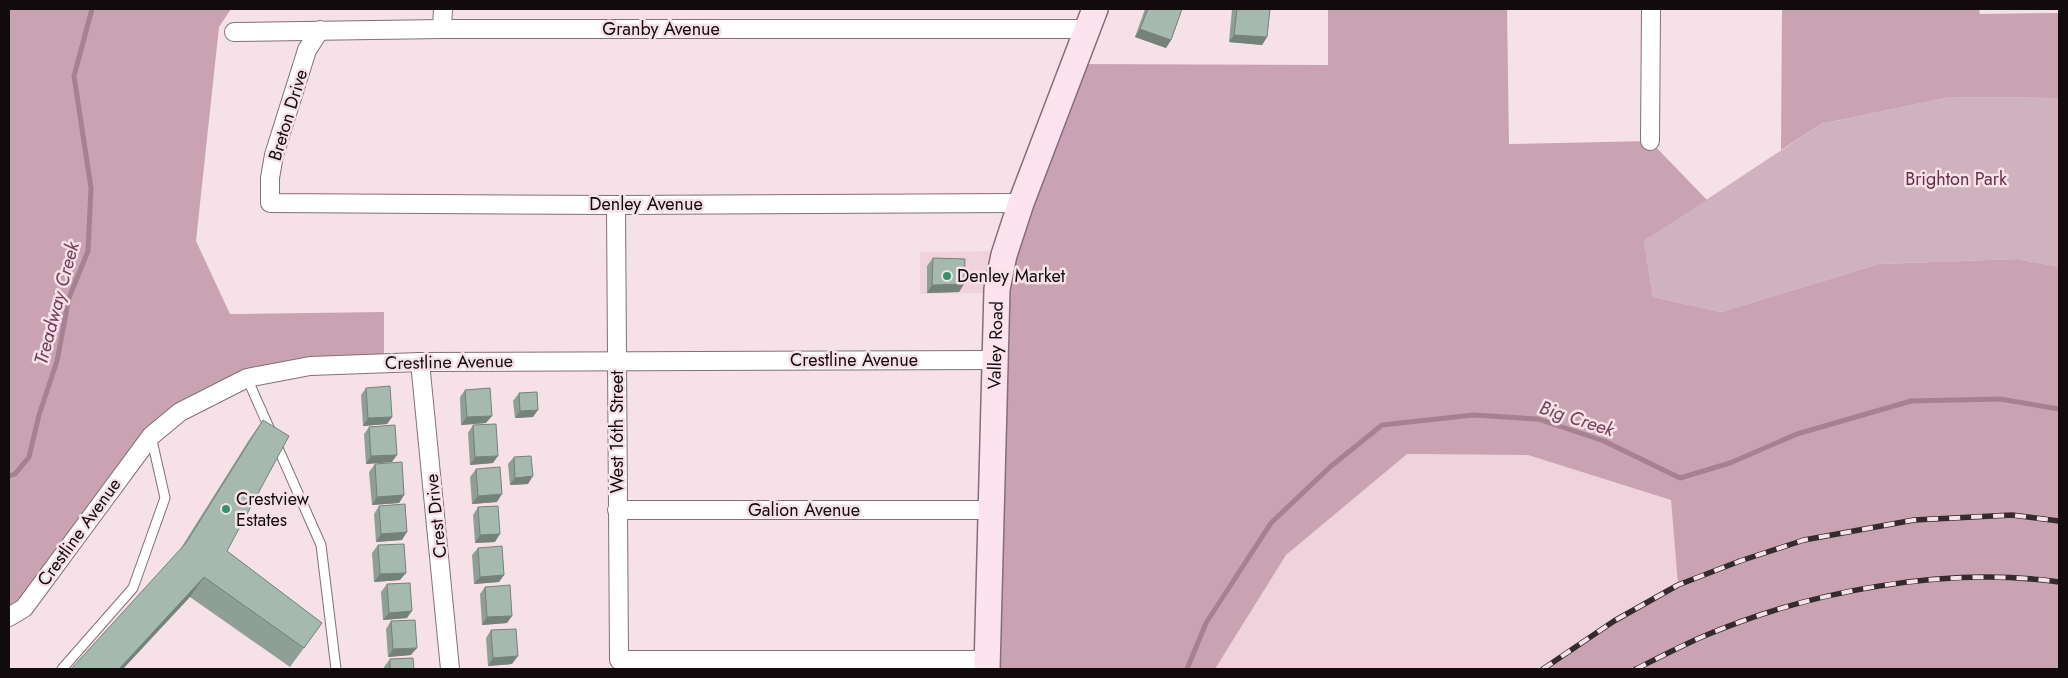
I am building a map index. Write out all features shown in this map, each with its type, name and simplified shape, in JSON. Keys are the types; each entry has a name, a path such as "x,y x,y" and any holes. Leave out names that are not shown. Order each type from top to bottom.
{"street":[{"path":"442,9 442,29"},
{"path":"1650,141 1651,9"},
{"name":"Granby Avenue","path":"234,32 1091,19"},
{"name":"Valley Road","path":"987,665 997,288 1004,255 1022,203 1091,19"},
{"name":"Breton Drive","path":"270,203 270,178 274,155 307,50 320,30"},
{"name":"Denley Avenue","path":"270,203 616,205 1022,203"},
{"name":"West 16th Street","path":"616,205 616,510 619,660 987,665"},
{"name":"Crestline Avenue","path":"9,617 24,608 151,436 180,412 248,378 310,366 420,362 996,360"},
{"name":"Crest Drive","path":"420,362 450,669"},
{"name":"Galion Avenue","path":"616,510 991,510"}],"lane":[{"path":"248,378 321,545 336,669"},
{"path":"62,669 133,588 165,498 151,436"}],"shaded area":[{"path":"9,9 231,9 219,27 196,241 230,314 384,312 384,363 248,378 180,412 9,617"},
{"path":"1328,9 1507,9 1509,144 1650,141 1707,200 1644,241 1653,297 1721,312 1879,264 2017,259 2059,267 2059,669 1543,669 1614,621 1678,585 1671,500 1528,455 1407,454 1286,555 1215,669 987,669 997,289 1074,64 1328,65"},
{"path":"1782,9 1979,9 1980,14 2059,13 2059,98 1950,97 1821,124 1781,150"},
{"path":"1005,251 997,293 920,294 920,252"},
{"path":"1406,454 1528,455 1671,500 1678,585 1614,621 1543,669 1215,669 1286,555"}],"green space":[{"name":"Brighton Park","path":"1950,97 2059,98 2059,267 2017,259 1879,264 1721,312 1653,297 1644,241 1821,124"}],"building":[{"path":"1148,9 1182,9 1171,40 1140,29"},
{"path":"1237,9 1270,9 1267,37 1234,35"},
{"path":"933,258 965,259 964,284 932,285"},
{"path":"390,386 392,417 368,418 366,388"},
{"path":"490,388 492,416 467,417 465,390"},
{"path":"537,392 538,410 520,411 519,393"},
{"name":"Crestview Estates","path":"263,420 289,436 227,551 322,623 304,648 204,577 119,669 71,669 186,543"},
{"path":"496,424 498,456 475,457 473,425"},
{"path":"395,425 397,455 371,456 369,427"},
{"path":"531,456 533,476 515,478 514,457"},
{"path":"402,462 404,495 377,497 375,464"},
{"path":"500,467 502,494 478,496 476,469"},
{"path":"405,504 407,532 381,534 379,506"},
{"path":"498,506 500,534 480,535 478,507"},
{"path":"404,544 406,573 380,574 378,545"},
{"path":"502,546 504,575 480,577 478,548"},
{"path":"410,583 412,611 389,613 387,584"},
{"path":"510,585 512,616 487,617 485,587"},
{"path":"415,620 417,648 393,649 391,621"},
{"path":"516,629 518,656 493,658 491,630"},
{"path":"413,658 414,669 390,669 390,659"}],"waterway":[{"name":"Treadway Creek","path":"9,476 15,474 29,457 39,415 57,361 69,298 88,251 91,188 74,76 92,9"},
{"name":"Big Creek","path":"1187,669 1206,623 1271,523 1330,467 1382,425 1473,415 1538,419 1604,441 1680,478 1730,463 1797,434 1911,401 2000,399 2059,409"}],"railway":[{"path":"1543,669 1614,621 1678,585 1740,561 1804,540 1914,520 2012,515 2059,521"},
{"path":"1636,669 1695,640 1745,620 1788,606 1833,595 1879,586 1971,577 2016,578 2059,582"}],"place":[{"name":"Denley Market","path":"947,276"},
{"name":"Crestview Estates","path":"226,509"}]}
